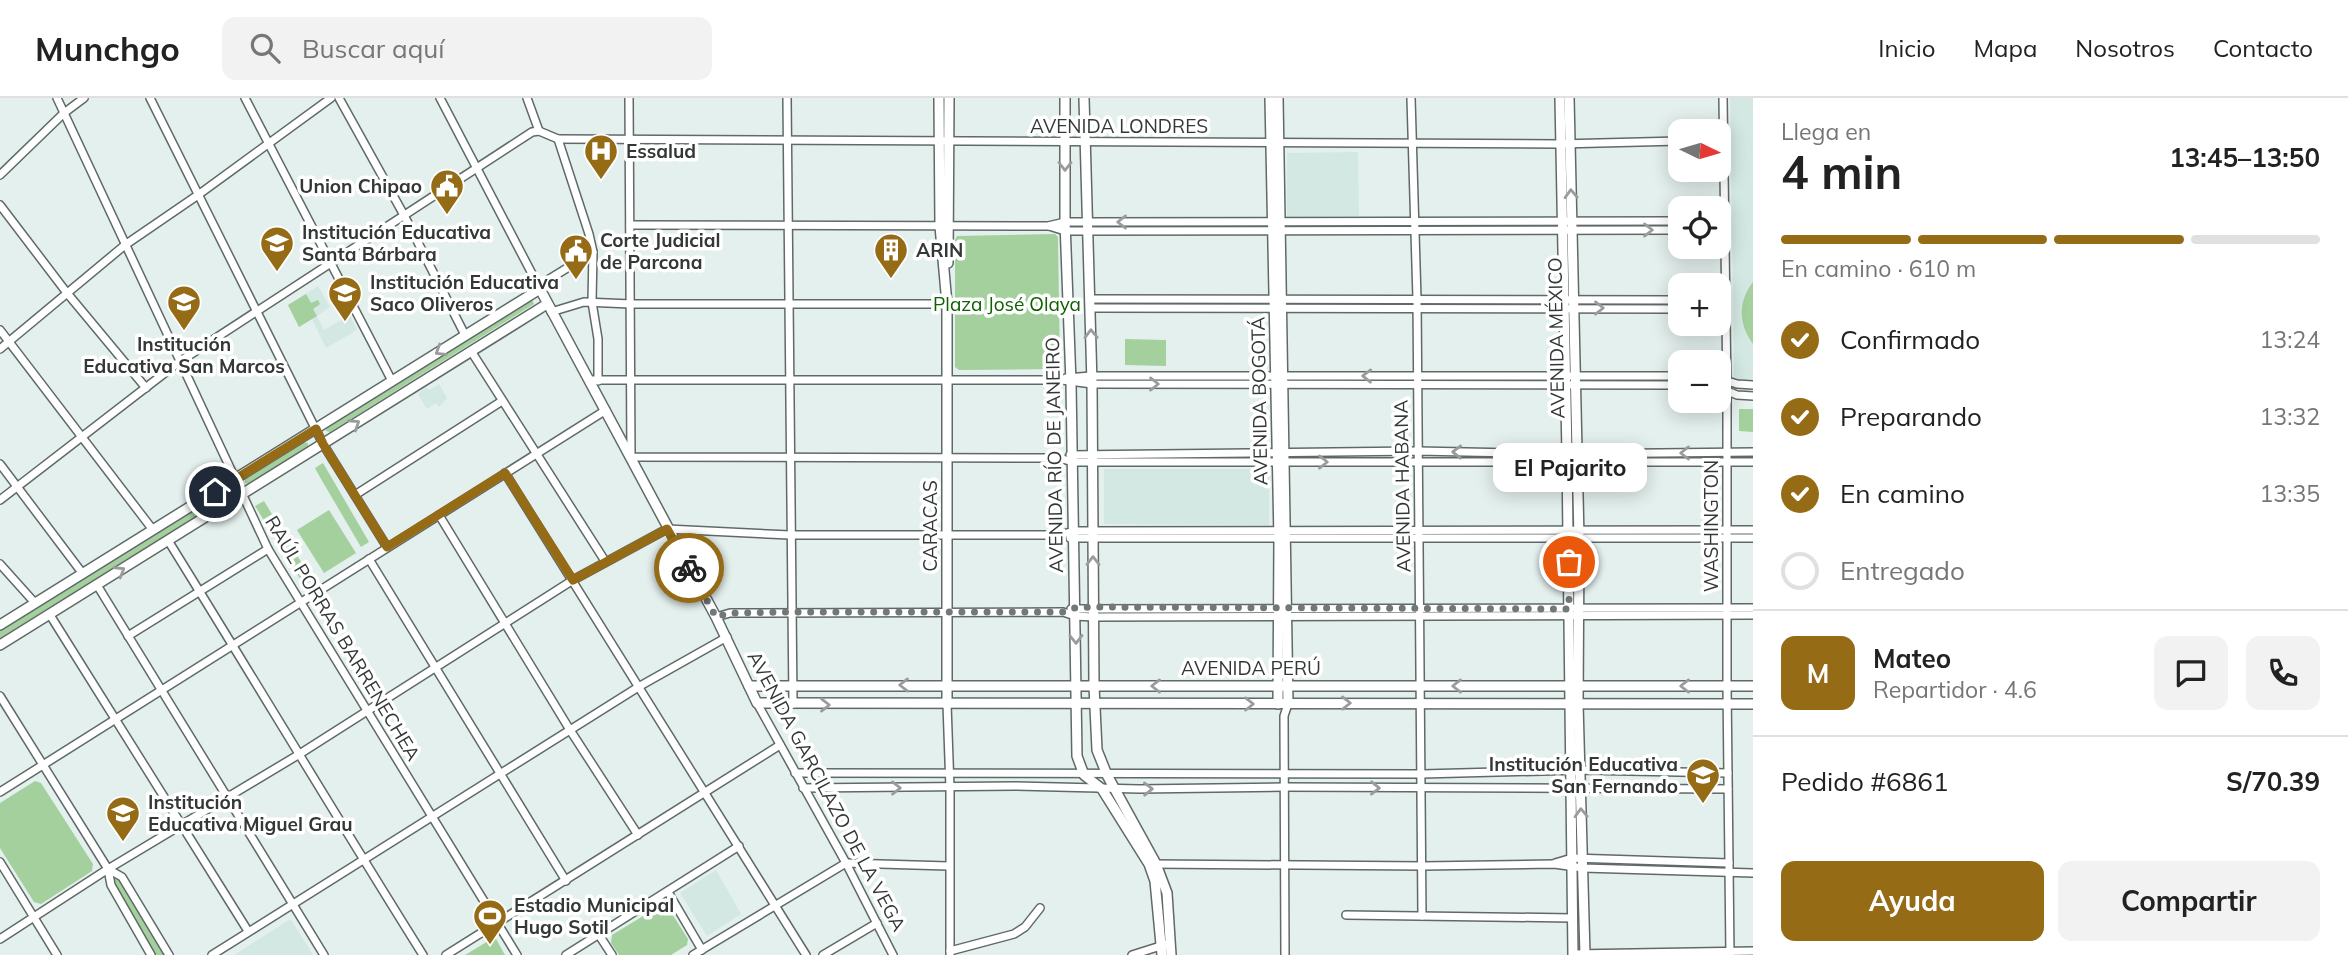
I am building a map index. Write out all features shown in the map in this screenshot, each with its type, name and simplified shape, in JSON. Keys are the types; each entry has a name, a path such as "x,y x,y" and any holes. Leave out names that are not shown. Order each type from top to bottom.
{"street":[{"name":"RAÚL PORRAS BARRENECHEA","path":"57,98 268,550 517,955"},
{"path":"0,175 64,113 84,98"},
{"path":"150,98 323,444 387,547"},
{"path":"245,98 392,380"},
{"path":"0,349 125,245 331,98"},
{"path":"339,98 405,217 465,335"},
{"path":"440,98 549,308"},
{"path":"527,98 539,131"},
{"path":"629,98 631,457 1281,458 1418,462 1753,452"},
{"path":"787,98 793,704"},
{"path":"939,98 944,141"},
{"path":"944,141 949,98"},
{"name":"AVENIDA RÍO DE JANEIRO","path":"1065,98 1065,226 1077,756 1084,775 1102,789 1153,864"},
{"name":"AVENIDA RÍO DE JANEIRO","path":"1084,98 1092,380 1093,612 1097,750 1167,893 1165,948 1171,955"},
{"name":"AVENIDA BOGOTÁ","path":"1270,98 1275,143 1279,303 1283,704"},
{"name":"AVENIDA BOGOTÁ","path":"1275,143 1278,98"},
{"name":"AVENIDA HABANA","path":"1411,98 1416,226 1418,611 1423,788 1422,916"},
{"name":"AVENIDA MÉXICO","path":"1560,98 1574,304 1570,381"},
{"name":"AVENIDA MÉXICO","path":"1564,144 1570,98"},
{"name":"WASHINGTON","path":"1722,119 1723,98"},
{"path":"0,500 179,362 532,132 539,131 558,139 593,252 592,302 598,338 593,380 1570,381 1668,385"},
{"name":"AVENIDA LONDRES","path":"558,139 1564,144 1668,141"},
{"name":"CARACAS","path":"944,141 950,953"},
{"path":"0,205 67,293 146,388"},
{"path":"1567,226 1668,222"},
{"path":"630,225 1567,226 1668,230"},
{"name":"AVENIDA MÉXICO","path":"1567,226 1563,304 1570,381 1572,458 1574,704 1569,772 1573,955"},
{"path":"0,625 316,429 593,252"},
{"path":"1090,304 1574,304 1668,300"},
{"path":"0,645 169,542 471,351 549,308 584,302 947,304"},
{"path":"1574,304 1668,308"},
{"name":"AVENIDA GARCILAZO DE LA VEGA","path":"549,308 593,380 667,529 727,638 757,703 894,955"},
{"path":"0,330 153,530"},
{"path":"471,351 605,561"},
{"path":"1570,381 1668,377"},
{"path":"1731,382 1753,385"},
{"path":"1731,393 1753,396"},
{"path":"355,495 502,401"},
{"path":"0,792 606,410"},
{"name":"WASHINGTON","path":"1727,413 1730,953"},
{"path":"1281,458 1418,451 1753,462"},
{"path":"0,464 83,574"},
{"path":"505,473 806,955"},
{"path":"439,515 570,730 638,835"},
{"path":"0,939 108,869 298,755 504,622 605,561 667,529 790,536 1728,534 1753,530"},
{"path":"1728,534 1753,538"},
{"path":"169,542 423,955"},
{"path":"128,636 268,550"},
{"path":"369,559 566,881"},
{"path":"0,564 35,603"},
{"path":"97,585 324,955"},
{"path":"716,617 730,613 791,612 1574,612 1727,611 1753,608"},
{"path":"1727,611 1753,615"},
{"path":"50,615 248,931"},
{"path":"212,955 640,686 727,638"},
{"name":"AVENIDA PERÚ","path":"749,686 1753,685"},
{"path":"0,696 45,764 108,869 111,884 151,955"},
{"name":"AVENIDA PERÚ","path":"757,703 1753,704"},
{"path":"1283,704 1285,955"},
{"name":"AVENIDA MÉXICO","path":"1574,704 1580,770 1585,954"},
{"path":"446,955 780,745"},
{"path":"795,773 1422,774 1580,770 1728,773"},
{"path":"1014,773 1015,786"},
{"path":"874,774 874,788"},
{"path":"803,788 1015,786 1102,789 1728,789"},
{"path":"566,955 739,846"},
{"path":"1153,864 1423,866 1554,864 1583,858 1729,863"},
{"path":"0,862 57,955"},
{"path":"1572,862 1583,868 1753,873"},
{"path":"693,955 846,863 948,866"},
{"path":"108,869 122,877 169,955"},
{"path":"668,892 702,950"},
{"path":"950,953 1014,934 1025,927 1040,908"},
{"path":"1346,915 1573,918"},
{"path":"823,955 877,923"},
{"path":"599,935 612,955"},
{"path":"1132,955 1165,948"},
{"path":"1573,955 1753,951"}],"shaded area":[{"path":"1730,98 1753,98 1753,380 1738,379 1734,376"},
{"path":"1358,152 1359,216 1287,217 1287,153"},
{"name":"Institución Educativa Saco Oliveros","path":"318,286 330,307 317,316 324,330 350,315 357,330 326,348 312,319 299,327 288,305"},
{"path":"439,384 447,398 439,407 436,403 427,409 418,394 426,387 429,390"},
{"path":"1104,469 1269,469 1269,525 1104,524"},
{"path":"716,870 741,914 707,936 680,893"},
{"path":"289,920 313,955 234,955"}],"green space":[{"name":"Plaza José Olaya","path":"1055,234 1058,237 1060,367 959,370 955,367 957,236"},
{"path":"1753,282 1753,344 1742,321 1742,305"},
{"path":"306,294 311,303 318,300 320,304 313,309 317,316 299,327 288,305"},
{"path":"531,297 534,304 330,432 326,431 327,426"},
{"path":"1125,339 1166,340 1166,366 1125,365"},
{"path":"1739,409 1753,409 1753,432 1739,431"},
{"path":"302,442 308,443 308,448 251,484 245,483 245,476"},
{"path":"323,463 369,542 361,547 315,468"},
{"path":"227,490 226,498 0,638 0,629"},
{"path":"264,501 312,580 304,585 255,506"},
{"path":"329,510 356,553 324,573 297,530"},
{"path":"35,781 41,783 93,864 92,871 41,904 34,902 0,848 0,803"},
{"path":"116,878 166,955 154,955 113,882"},
{"path":"661,905 667,906 688,939 687,945 671,955 619,955 611,943 612,935"},
{"name":"Estadio Municipal Hugo Sotil","path":"495,937 505,955 465,955"}],"way so far":[{"path":"689,568 716,617 730,613 791,612 1063,612 1094,607 1569,609 1569,562"}],"place":[{"name":"Essalud","path":"601,181"},
{"name":"Union Chipao","path":"447,216"},
{"name":"Institución Educativa Santa Bárbara","path":"277,273"},
{"name":"ARIN","path":"891,280"},
{"name":"Corte Judicial de Parcona","path":"576,281"},
{"name":"Institución Educativa Saco Oliveros","path":"345,323"},
{"name":"Institución Educativa San Marcos","path":"184,332"},
{"name":"El Pajarito","path":"1569,562"},
{"name":"Institución Educativa San Fernando","path":"1703,805"},
{"name":"Institución Educativa Miguel Grau","path":"123,843"},
{"name":"Estadio Municipal Hugo Sotil","path":"490,946"}],"route":[{"path":"215,492 316,429 387,547 505,473 573,580 667,529 689,568"}]}
